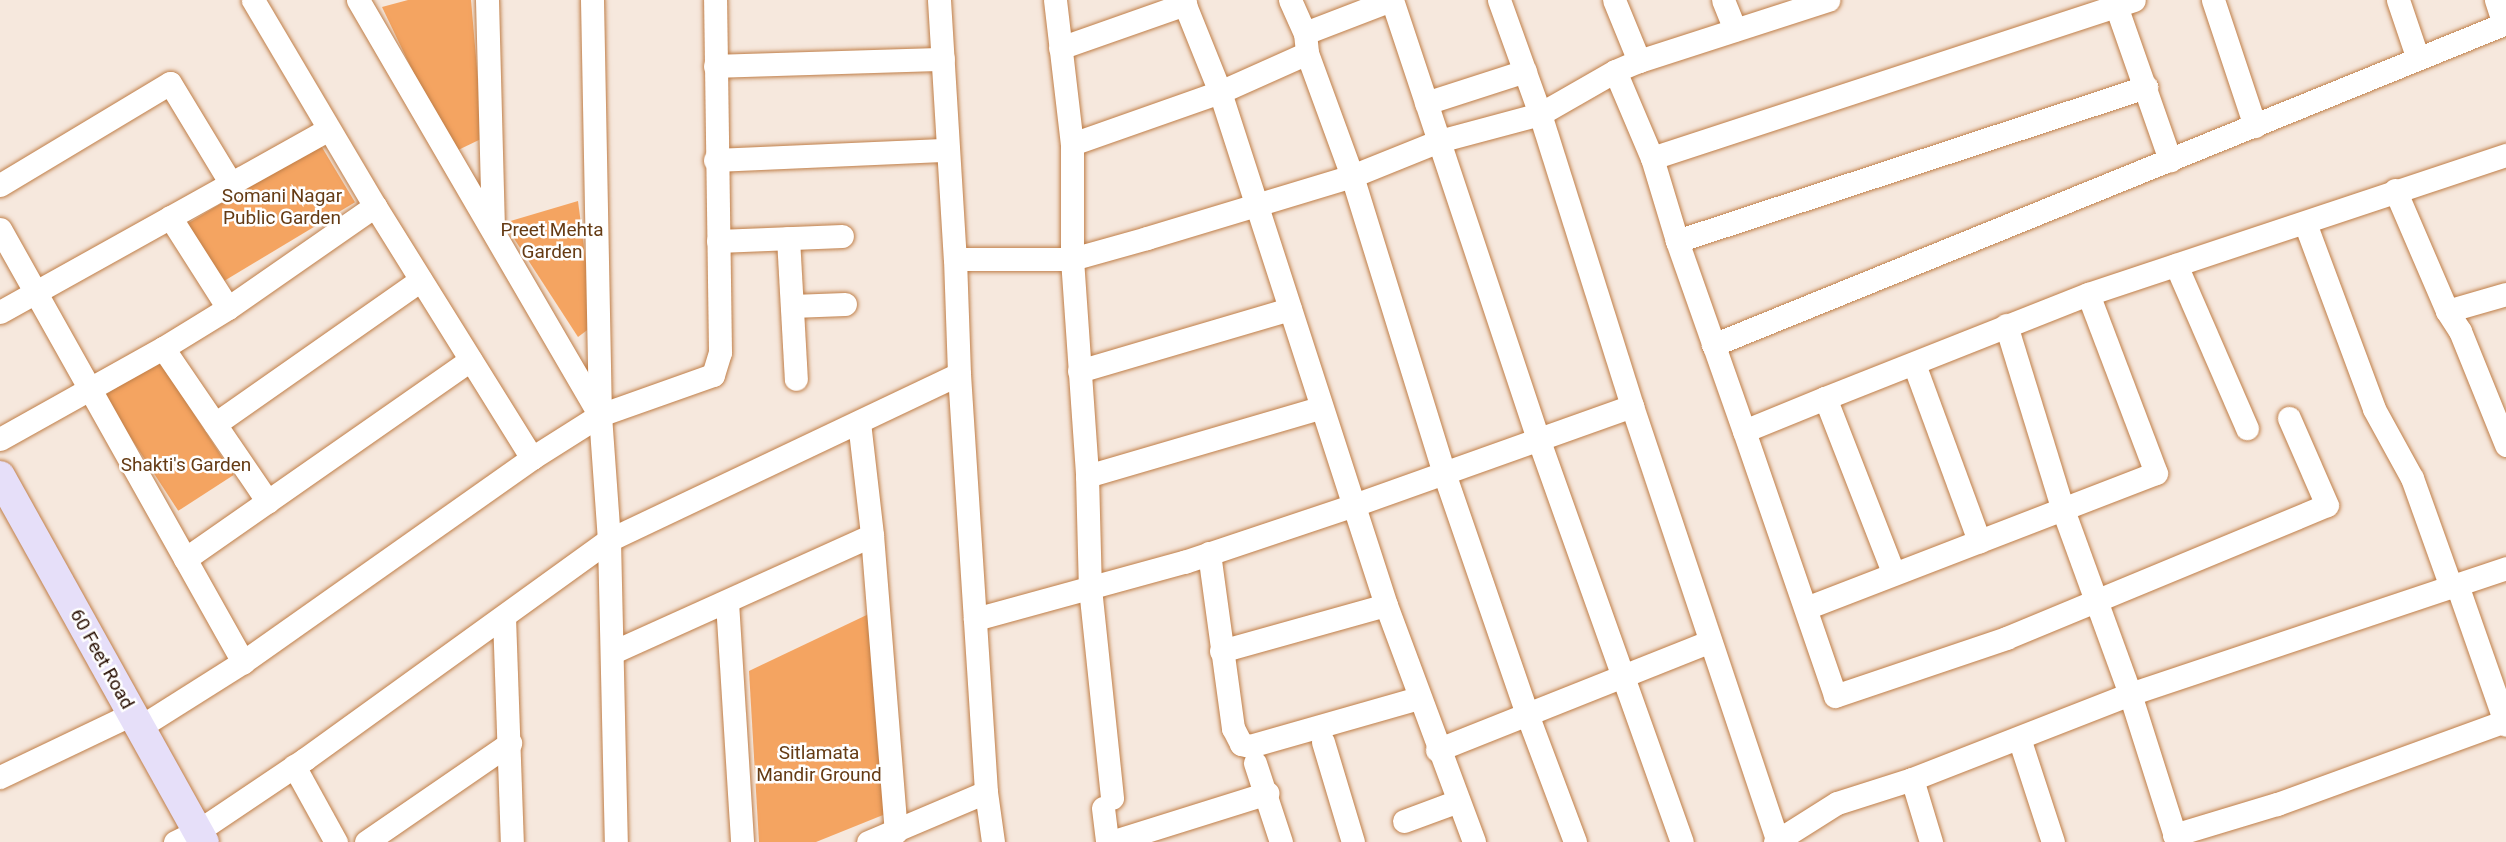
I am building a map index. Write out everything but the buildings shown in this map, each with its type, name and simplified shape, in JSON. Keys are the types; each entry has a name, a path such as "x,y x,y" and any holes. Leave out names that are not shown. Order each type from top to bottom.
{"main road":[{"name":"60 Feet Road","path":"0,476 136,721 192,838"}],"street":[{"path":"253,0 375,206 532,458"},
{"path":"358,0 600,415"},
{"path":"487,0 493,230"},
{"path":"592,0 600,415 609,540 616,842"},
{"path":"0,777 136,721 243,662 532,458 600,415 713,375 720,352 715,160 715,0"},
{"path":"939,0 955,259 958,374 986,792 993,842"},
{"path":"1055,0 1072,144 1072,258 1087,475 1090,588 1109,842 1267,793"},
{"path":"1290,0 1352,176 1444,473 1527,714 1575,842"},
{"path":"1072,144 1220,92 1306,43 1392,0 1538,438 1620,676 1682,842"},
{"path":"1499,0 1540,114 1632,406 1777,842 1837,803 1912,779 2130,694 2506,568"},
{"path":"1614,0 1639,61"},
{"path":"1723,0 1735,30"},
{"path":"955,259 1072,258 1352,176 1439,141 1540,114 1615,71 1639,61 1828,0"},
{"path":"2213,0 2255,126"},
{"path":"2398,0 2418,59"},
{"path":"1713,345 2505,23 2496,0"},
{"path":"1060,48 1184,2 1220,92 1320,408 1418,698 1474,842"},
{"path":"1651,158 2122,2 2170,160"},
{"path":"715,66 943,60"},
{"path":"1426,103 1525,71"},
{"path":"1615,71 1651,158 1677,241 1835,696 2006,638 2096,598 2327,505 2289,418"},
{"path":"0,186 170,83 230,182"},
{"path":"1677,241 2146,87"},
{"path":"0,312 329,129"},
{"path":"715,160 948,150"},
{"path":"1744,430 2088,293 2506,155"},
{"path":"2395,190 2447,311 2460,331 2506,445"},
{"path":"0,439 163,348 228,308 375,206"},
{"path":"170,217 228,308"},
{"path":"2006,325 2062,507 2130,694 2176,838 2277,804 2505,723 2412,478 2374,409 2305,223"},
{"path":"0,229 243,662"},
{"path":"718,242 842,236"},
{"path":"788,238 796,379"},
{"path":"2176,265 2247,428"},
{"path":"215,424 421,281"},
{"path":"1806,608 1893,572 2156,473 2088,293"},
{"path":"2447,311 2506,293"},
{"path":"792,306 845,304"},
{"path":"1079,371 1290,309"},
{"path":"163,348 268,502"},
{"path":"185,559 470,360"},
{"path":"1914,364 1979,541"},
{"path":"192,838 609,540 958,374"},
{"path":"1825,398 1893,572"},
{"path":"975,619 1209,553 1354,505 1632,406"},
{"path":"1087,475 1320,408"},
{"path":"859,422 872,535 896,832"},
{"path":"612,652 872,535"},
{"path":"1209,553 1220,651 1233,728 1241,744 1250,746 1418,698"},
{"path":"727,602 742,842"},
{"path":"1220,651 1386,605"},
{"path":"504,617 512,842"},
{"path":"1437,750 1709,642"},
{"path":"2019,738 2053,842"},
{"path":"1323,742 1353,842"},
{"path":"366,842 510,743"},
{"path":"1255,763 1281,842"},
{"path":"294,766 336,842"},
{"path":"1912,779 1931,842"},
{"path":"867,842 986,792"},
{"path":"1404,821 1458,802"}],"green space":[{"path":"408,0 471,0 483,138 452,153 382,7"},
{"name":"Somani Nagar Public Garden","path":"320,144 355,202 217,285 182,227"},
{"name":"Preet Mehta Garden","path":"578,201 594,325 578,337 504,223"},
{"name":"Shakti's Garden","path":"159,360 234,475 178,511 104,396"},
{"name":"Sitlamata Mandir Ground","path":"873,612 888,813 816,842 759,842 749,671"}]}
